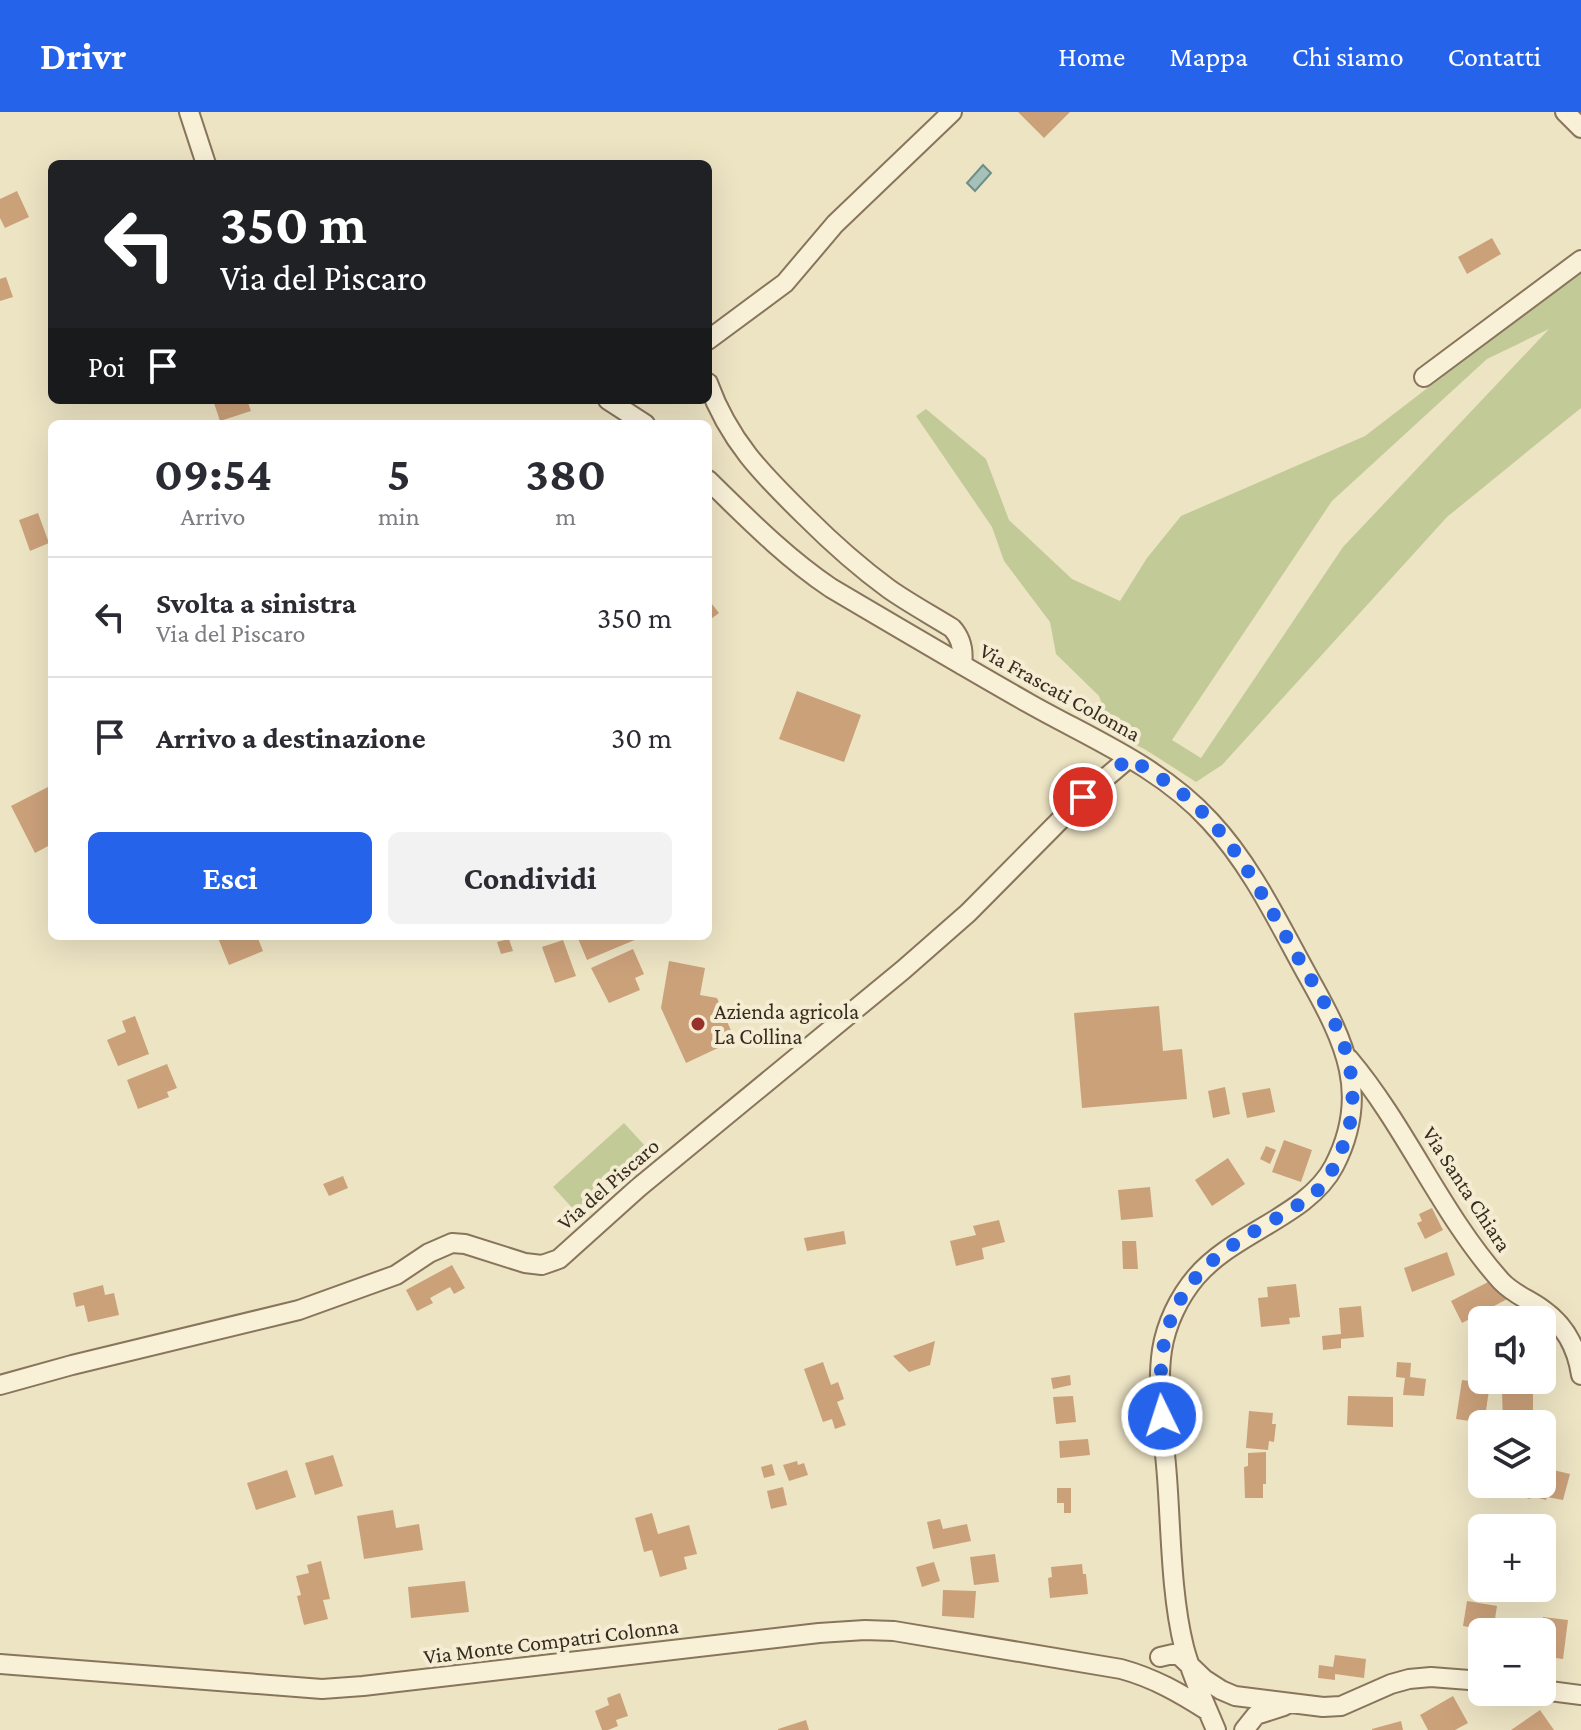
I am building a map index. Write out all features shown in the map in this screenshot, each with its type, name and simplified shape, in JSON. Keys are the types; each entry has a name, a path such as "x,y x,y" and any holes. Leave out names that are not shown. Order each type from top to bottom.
{"street":[{"path":"189,112 205,160"},
{"path":"712,337 785,283 835,224 952,112"},
{"path":"1565,112 1581,128"},
{"path":"1424,377 1581,260"},
{"path":"712,392 725,422 753,464 816,527 870,574 952,628 962,648 962,665"},
{"path":"614,404 639,420"},
{"name":"Via Frascati Colonna","path":"712,484 771,540 817,578 962,665 1129,758 1184,795 1234,849 1337,1030 1347,1057 1352,1086 1351,1118 1341,1151 1324,1183 1308,1199 1240,1241 1202,1271 1180,1300 1162,1352 1160,1385 1176,1605 1190,1666 1216,1730"},
{"name":"Via del Piscaro","path":"0,1385 299,1310 396,1275 429,1253 452,1243 465,1244 525,1263 542,1265 559,1259 638,1188 957,922 1083,797 1129,758"},
{"name":"Via Santa Chiara","path":"1347,1057 1378,1095 1485,1263 1508,1288 1544,1310 1563,1329 1576,1350 1581,1375"},
{"path":"1160,1657 1169,1650 1175,1637 1176,1605"},
{"name":"Via Monte Compatri Colonna","path":"0,1664 322,1689 819,1633 875,1630 1105,1665"},
{"path":"1105,1665 1133,1665 1173,1654 1180,1656 1204,1679 1229,1694 1323,1707 1341,1706 1409,1679 1468,1680"},
{"path":"1105,1665 1146,1676 1208,1711"},
{"path":"1166,1685 1177,1685 1184,1680 1190,1666"},
{"path":"1556,1692 1581,1695"},
{"path":"1244,1730 1256,1715 1292,1704"}],"green space":[{"path":"1581,270 1581,408 1447,517 1222,765 1196,782 1113,733 1099,696 1056,654 1050,622 1004,561 992,527 916,416 926,409 986,459 1009,520 1072,579 1120,601 1147,558 1181,516 1365,436","holes":["1549,329 1343,547 1201,758 1172,740 1332,501 1487,359"]},
{"path":"624,1123 647,1148 576,1212 553,1187"}],"water":[{"path":"983,165 991,173 975,191 967,183"}],"building":[{"path":"1018,112 1070,112 1044,138"},
{"path":"17,191 29,217 5,228 0,218 0,199"},
{"path":"1492,238 1501,254 1467,274 1458,257"},
{"path":"6,277 13,297 0,301 0,279"},
{"path":"214,404 248,404 251,411 220,420"},
{"path":"38,513 48,543 30,551 19,520"},
{"path":"712,604 719,613 712,618"},
{"path":"797,691 861,715 844,762 779,739"},
{"path":"48,787 48,846 35,853 11,806"},
{"path":"219,940 259,940 263,951 229,965"},
{"path":"509,940 513,951 501,954 497,942"},
{"path":"563,940 576,976 555,983 542,947"},
{"path":"579,940 635,940 587,960"},
{"path":"633,949 644,974 635,978 640,990 609,1003 591,968"},
{"name":"Azienda agricola La Collina","path":"669,961 705,968 700,995 717,998 735,1040 686,1063 661,1008"},
{"path":"1159,1006 1163,1051 1182,1049 1187,1099 1082,1108 1074,1013"},
{"path":"135,1016 149,1054 118,1066 107,1040 126,1032 122,1021"},
{"path":"167,1064 177,1088 167,1092 169,1097 138,1109 127,1080"},
{"path":"1225,1087 1230,1114 1213,1118 1208,1091"},
{"path":"1270,1088 1275,1112 1247,1118 1242,1093"},
{"path":"1284,1140 1312,1150 1301,1182 1272,1172"},
{"path":"1266,1146 1276,1150 1270,1164 1260,1159"},
{"path":"1228,1158 1245,1184 1212,1206 1195,1180"},
{"path":"343,1176 348,1188 329,1196 323,1184"},
{"path":"1150,1187 1153,1217 1121,1220 1118,1190"},
{"path":"1432,1208 1443,1230 1425,1239 1417,1223 1422,1221 1419,1214"},
{"path":"999,1220 1005,1242 982,1248 984,1259 956,1266 950,1241 976,1235 973,1226"},
{"path":"844,1231 846,1244 807,1251 804,1238"},
{"path":"1122,1241 1136,1241 1138,1269 1123,1269"},
{"path":"1447,1252 1455,1275 1412,1292 1404,1268"},
{"path":"452,1265 465,1288 454,1294 450,1287 430,1298 433,1303 417,1311 406,1290"},
{"path":"1492,1280 1511,1297 1494,1306 1468,1306 1468,1320 1462,1323 1451,1301"},
{"path":"1296,1284 1300,1317 1289,1318 1290,1324 1261,1327 1258,1298 1268,1297 1267,1287"},
{"path":"103,1285 105,1295 114,1293 119,1315 88,1322 84,1305 76,1307 73,1293"},
{"path":"1361,1306 1364,1337 1341,1339 1341,1348 1323,1350 1322,1336 1341,1334 1339,1308"},
{"path":"935,1341 930,1365 909,1372 893,1356"},
{"path":"823,1362 831,1385 838,1382 844,1399 837,1402 846,1425 835,1429 832,1419 823,1422 804,1369"},
{"path":"1397,1362 1411,1363 1410,1377 1426,1379 1424,1396 1403,1395 1405,1378 1396,1377"},
{"path":"1070,1375 1071,1385 1053,1389 1051,1378"},
{"path":"1462,1380 1468,1381 1468,1394 1488,1394 1486,1410 1468,1410 1468,1421 1456,1419"},
{"path":"1502,1394 1533,1394 1533,1410 1503,1410"},
{"path":"1073,1396 1076,1422 1056,1424 1053,1397"},
{"path":"1348,1396 1393,1397 1393,1427 1347,1425"},
{"path":"1249,1411 1273,1413 1272,1424 1276,1424 1274,1442 1269,1441 1268,1450 1246,1448"},
{"path":"1088,1439 1090,1455 1060,1458 1059,1441"},
{"path":"1266,1452 1263,1498 1245,1498 1244,1467 1248,1466 1248,1453"},
{"path":"333,1455 343,1486 315,1495 305,1463"},
{"path":"797,1461 798,1465 804,1463 808,1475 789,1481 783,1465"},
{"path":"772,1464 775,1475 764,1478 761,1467"},
{"path":"287,1470 296,1497 256,1510 247,1483"},
{"path":"1556,1471 1570,1474 1563,1500 1552,1498 1556,1498"},
{"path":"783,1487 787,1505 771,1509 767,1491"},
{"path":"1057,1488 1071,1488 1071,1513 1064,1513 1064,1503 1057,1503"},
{"path":"393,1510 396,1528 419,1524 423,1550 364,1559 357,1516"},
{"path":"652,1513 658,1534 689,1525 697,1554 684,1557 687,1569 660,1577 652,1550 644,1552 635,1518"},
{"path":"940,1519 943,1529 967,1524 971,1541 933,1549 927,1522"},
{"path":"995,1554 999,1582 974,1585 970,1557"},
{"path":"321,1561 330,1599 323,1600 328,1619 304,1625 296,1576 309,1573 307,1565"},
{"path":"934,1562 940,1581 922,1587 916,1567"},
{"path":"1082,1564 1088,1594 1050,1598 1048,1578 1052,1577 1051,1567"},
{"path":"465,1581 469,1612 411,1618 408,1587"},
{"path":"943,1590 976,1591 974,1618 942,1616"},
{"path":"1467,1601 1497,1606 1495,1618 1468,1618 1468,1627 1463,1626"},
{"path":"1556,1619 1568,1620 1563,1659 1556,1658"},
{"path":"1335,1655 1366,1659 1364,1678 1335,1674 1335,1680 1318,1678 1319,1665 1333,1667"},
{"path":"620,1693 628,1716 616,1720 618,1726 602,1730 595,1711 609,1705 607,1698"},
{"path":"1453,1696 1468,1723 1455,1730 1428,1730 1420,1715"},
{"path":"1540,1710 1554,1730 1511,1730"},
{"path":"806,1720 809,1730 778,1730 778,1729"},
{"path":"1401,1721 1403,1730 1372,1730 1372,1729"}],"place":[{"name":"Azienda agricola La Collina","path":"698,1024"}],"route":[{"path":"1083,797 1129,758 1170,784 1206,816 1243,861 1315,988 1340,1038 1352,1078 1348,1131 1324,1183 1308,1199 1216,1258 1197,1276 1180,1300 1162,1347 1162,1416"}]}
